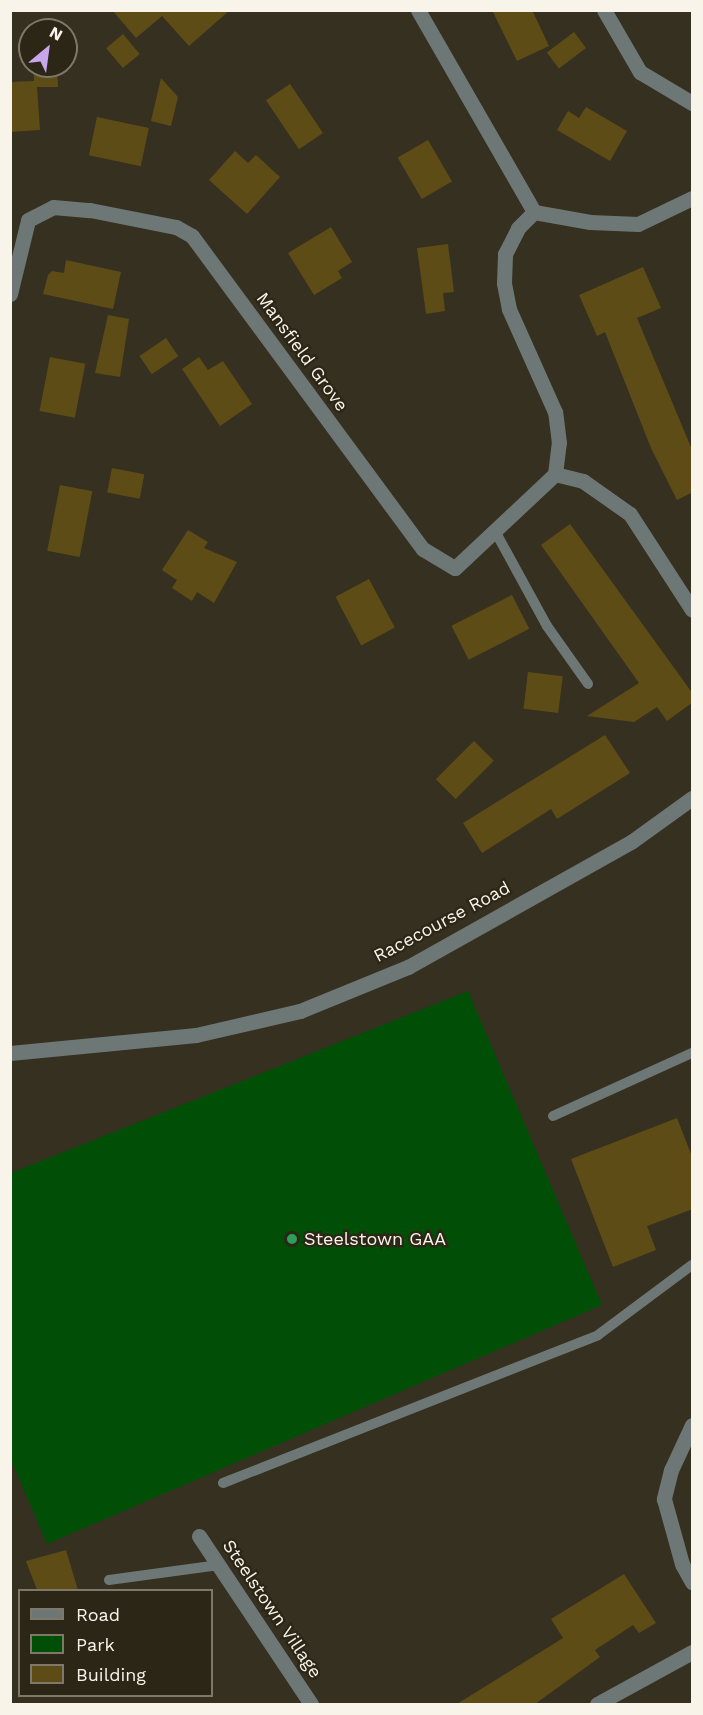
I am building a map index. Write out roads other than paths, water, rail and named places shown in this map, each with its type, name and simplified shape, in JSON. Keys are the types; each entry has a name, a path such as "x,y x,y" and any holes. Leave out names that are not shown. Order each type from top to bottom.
{"street":[{"path":"418,10 534,212"},
{"path":"604,10 640,72 693,103"},
{"path":"534,212 591,222 638,224 693,198"},
{"name":"Mansfield Grove","path":"10,294 28,220 53,207 90,210 176,227 192,236 423,549 454,568 555,474"},
{"path":"534,212 518,228 505,254 504,283 509,309 555,412 559,443 555,474 582,481 630,513 693,609"},
{"name":"Racecourse Road","path":"10,1053 196,1035 300,1011 408,967 631,842 693,798"},
{"path":"693,1425 670,1470 664,1499 682,1564 693,1582"},
{"name":"Steelstown Village","path":"199,1536 311,1704"},
{"path":"597,1704 693,1653"}],"lane":[{"path":"495,531 547,626 588,684"},
{"path":"553,1116 693,1053"},
{"path":"223,1483 598,1335 693,1264"},
{"path":"109,1580 219,1565"}],"place":[{"name":"Steelstown GAA","path":"292,1239"}]}
